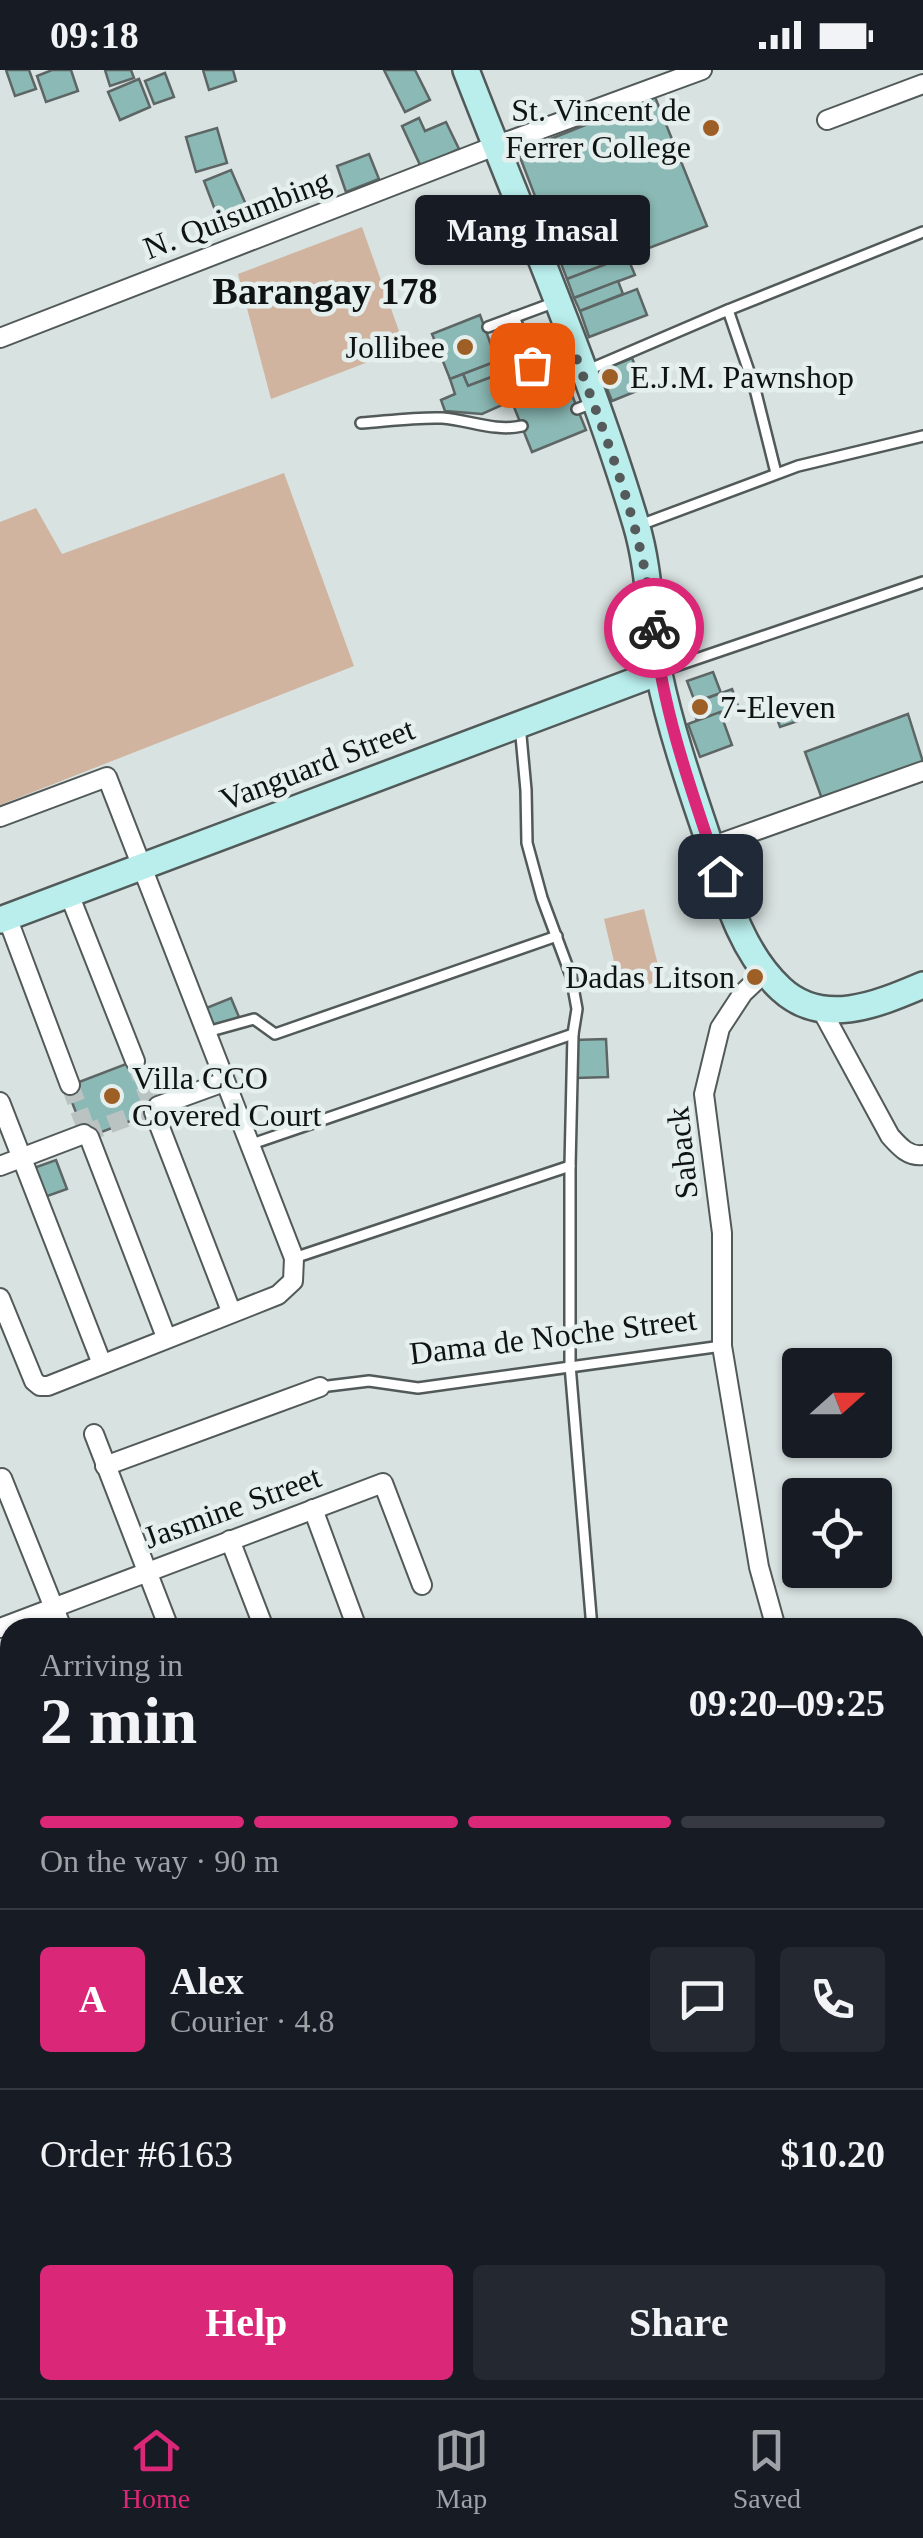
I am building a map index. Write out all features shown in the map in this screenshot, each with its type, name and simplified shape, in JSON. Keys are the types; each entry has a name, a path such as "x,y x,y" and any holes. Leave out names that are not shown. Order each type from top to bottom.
{"main road":[{"path":"466,70 578,362 585,406 636,526 648,573 658,672 683,764 739,928 765,972 800,1003 845,1010 865,1007 923,985"},
{"name":"Vanguard Street","path":"3,919 658,672"}],"street":[{"name":"N. Quisumbing","path":"0,338 702,70"},
{"path":"827,120 923,84"},
{"path":"710,847 923,771"},
{"path":"0,817 106,776 294,1258 293,1282 278,1295 40,1386 34,1381 0,1298"},
{"path":"69,894 134,1060"},
{"path":"3,919 70,1086"},
{"name":"Saback","path":"765,972 737,1001 720,1028 704,1094 722,1232 722,1346 759,1567 773,1618"},
{"path":"821,1009 890,1136 901,1148 915,1156 923,1155"},
{"path":"224,1082 156,1109 232,1311"},
{"path":"0,1102 102,1364"},
{"path":"0,1166 87,1135 166,1337"},
{"name":"Dama de Noche Street","path":"105,1466 320,1387"},
{"path":"94,1434 164,1618"},
{"path":"2,1478 6,1504 58,1618"},
{"name":"Jasmine Street","path":"27,1618 383,1484 422,1585"},
{"path":"313,1509 353,1618"},
{"path":"230,1540 260,1618"}],"lane":[{"path":"514,318 536,369 578,362 728,310 923,232"},
{"path":"488,327 556,302"},
{"path":"728,310 755,389 776,473"},
{"path":"361,423 439,418 505,430 522,426"},
{"path":"636,526 776,473 923,436"},
{"path":"658,672 923,582"},
{"path":"520,722 527,842 576,1010 570,1166 570,1365 591,1618"},
{"path":"205,1032 254,1018 275,1034 557,936"},
{"path":"249,1145 573,1034"},
{"path":"294,1258 570,1166"},
{"name":"Dama de Noche Street","path":"320,1387 370,1381 418,1388 722,1346"}],"shaded area":[{"path":"362,227 405,348 271,399 238,274"},
{"path":"284,473 354,666 0,805 0,522 36,508 62,554"},
{"path":"644,909 662,981 621,991 604,919"}],"building":[{"path":"6,70 29,70 36,89 15,96"},
{"path":"52,70 71,70 78,91 46,102 37,76"},
{"path":"105,70 131,70 134,78 110,86"},
{"path":"203,70 233,70 236,81 209,90"},
{"path":"384,70 415,70 430,100 405,112"},
{"path":"165,73 174,97 154,104 145,81"},
{"path":"139,79 150,107 120,120 108,92"},
{"path":"655,97 707,226 567,279 518,152"},
{"path":"419,118 425,131 446,122 459,149 421,167 402,126"},
{"path":"217,128 227,163 196,172 186,137"},
{"path":"369,154 379,179 346,192 337,166"},
{"path":"231,170 247,207 218,218 204,181"},
{"path":"627,256 635,275 574,298 567,279"},
{"path":"618,281 623,294 580,311 574,298"},
{"path":"637,289 647,315 589,337 580,311"},
{"name":"Jollibee","path":"480,315 497,361 450,379 432,334"},
{"path":"632,358 644,388 612,401 600,371"},
{"path":"497,361 502,373 468,386 463,374"},
{"path":"502,373 513,400 482,414 445,411 441,400 455,394 450,379 463,374 468,386"},
{"path":"566,380 586,430 532,452 512,402"},
{"path":"713,672 721,693 695,702 687,681"},
{"path":"732,689 738,706 697,721 691,704"},
{"path":"791,701 798,721 780,727 773,707"},
{"path":"720,712 732,745 700,757 688,724"},
{"path":"908,714 923,762 822,799 805,752"},
{"path":"231,998 239,1017 206,1030 199,1011"},
{"path":"606,1039 608,1077 576,1078 574,1040"},
{"name":"Villa CCO Covered Court","path":"139,1059 159,1110 86,1138 66,1087"},
{"path":"56,1160 67,1189 42,1198 31,1169"}],"tunnel":[{"path":"135,1061 154,1112"},
{"path":"70,1085 89,1137"},
{"path":"84,1134 158,1106"}],"way so far":[{"path":"532,365 536,369 574,352 636,526 648,573 654,628"}],"place":[{"name":"St. Vincent de Ferrer College","path":"711,128"},
{"name":"Jollibee","path":"465,347"},
{"name":"Mang Inasal","path":"532,365"},
{"name":"E.J.M. Pawnshop","path":"610,377"},
{"name":"7-Eleven","path":"700,707"},
{"name":"Dadas Litson","path":"755,977"},
{"name":"Villa CCO Covered Court","path":"112,1096"}],"district":[{"name":"Barangay 178","path":"325,291"}],"route":[{"path":"654,628 658,672 720,876"}]}
